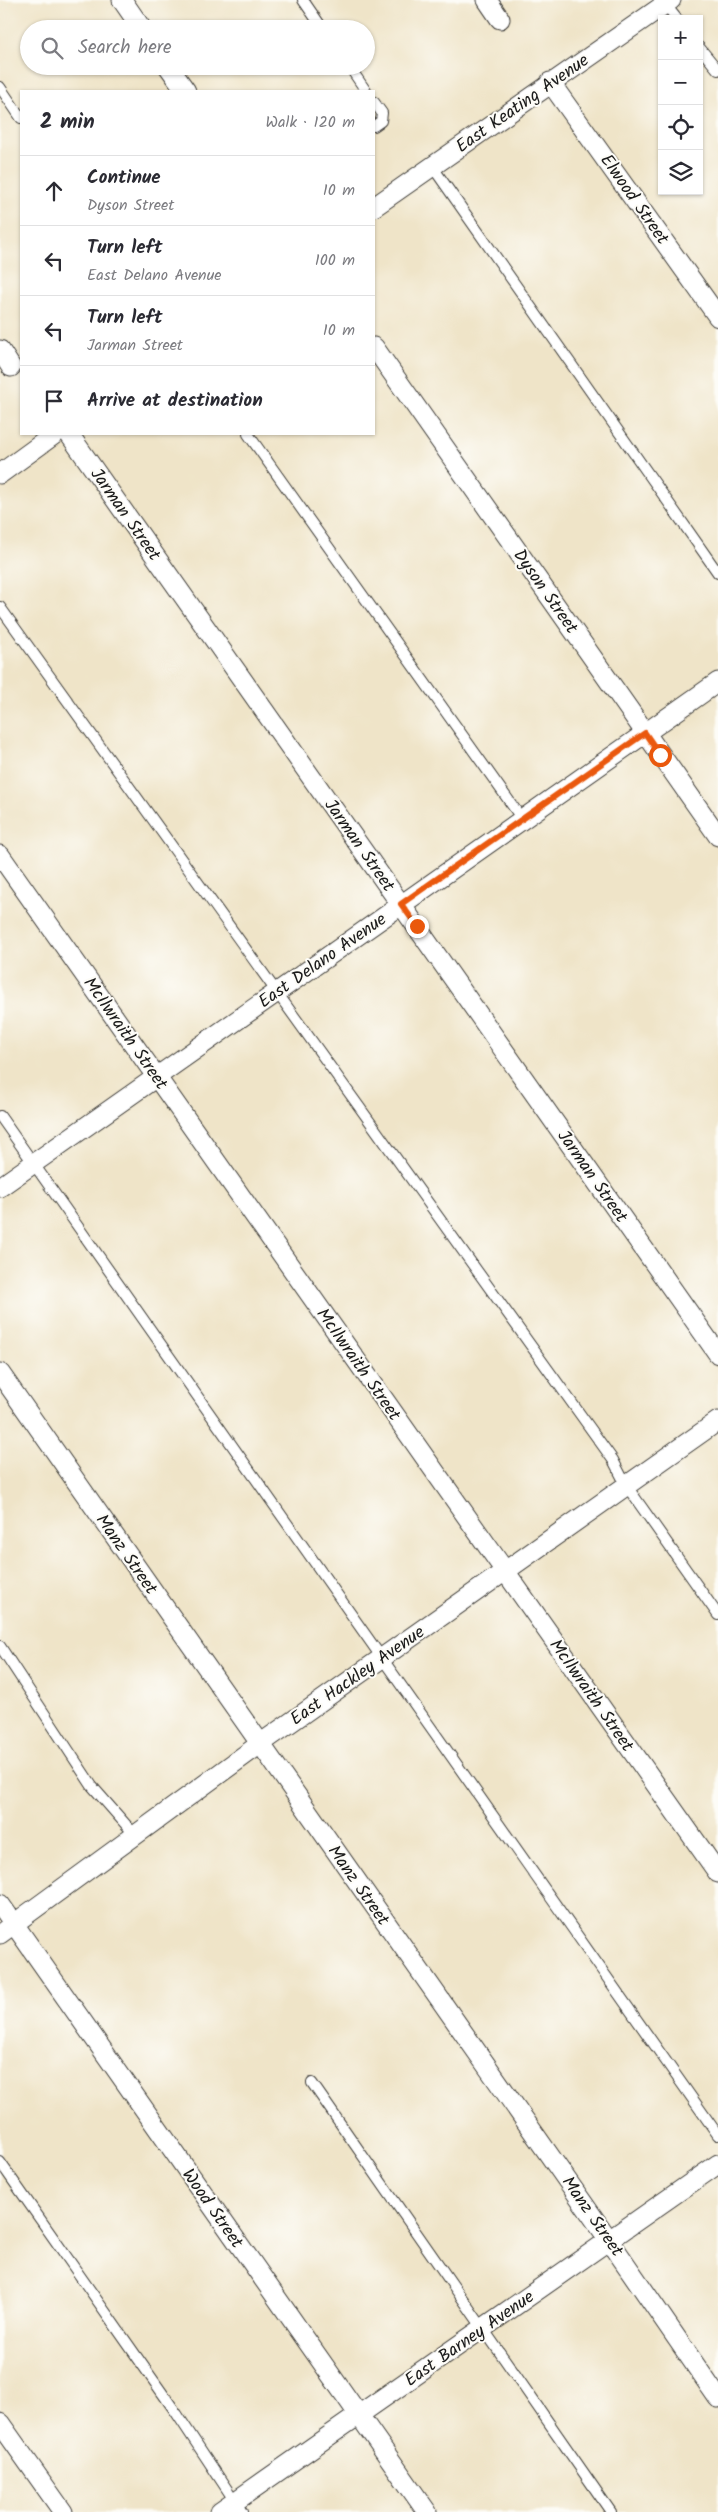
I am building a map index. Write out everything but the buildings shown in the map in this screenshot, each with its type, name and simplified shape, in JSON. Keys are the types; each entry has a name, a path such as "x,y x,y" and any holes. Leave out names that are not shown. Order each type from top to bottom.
{"street":[{"path":"122,0 136,20"},
{"path":"487,0 500,19"},
{"name":"East Keating Avenue","path":"375,206 550,82 671,8"},
{"path":"174,75 185,90"},
{"name":"Elwood Street","path":"550,82 604,154 718,316"},
{"name":"Dyson Street","path":"375,348 718,836"},
{"path":"0,350 12,367"},
{"path":"0,474 54,435"},
{"name":"Jarman Street","path":"70,435 718,1354"},
{"name":"East Delano Avenue","path":"0,1187 718,682"},
{"name":"McIlwraith Street","path":"0,856 718,1873"},
{"name":"Manz Street","path":"0,1373 718,2398"},
{"name":"East Hackley Avenue","path":"7,1929 260,1744 718,1421"},
{"name":"Wood Street","path":"0,1904 7,1929 427,2512"},
{"name":"East Barney Avenue","path":"232,2508 358,2415 718,2164"},
{"path":"0,2423 63,2512"}],"lane":[{"path":"303,0 317,20"},
{"path":"703,51 718,70"},
{"path":"355,75 365,90"},
{"path":"0,87 20,117"},
{"path":"375,103 382,113 381,122 375,125"},
{"path":"432,166 718,573"},
{"path":"249,435 522,819"},
{"path":"0,606 613,1460 626,1485 718,1615"},
{"path":"0,1116 718,2135"},
{"path":"0,1646 92,1786 135,1835"},
{"path":"312,2083 611,2512"},
{"path":"0,2162 177,2414 232,2508"}],"route":[{"path":"417,926 401,904 645,733 660,755"}]}
